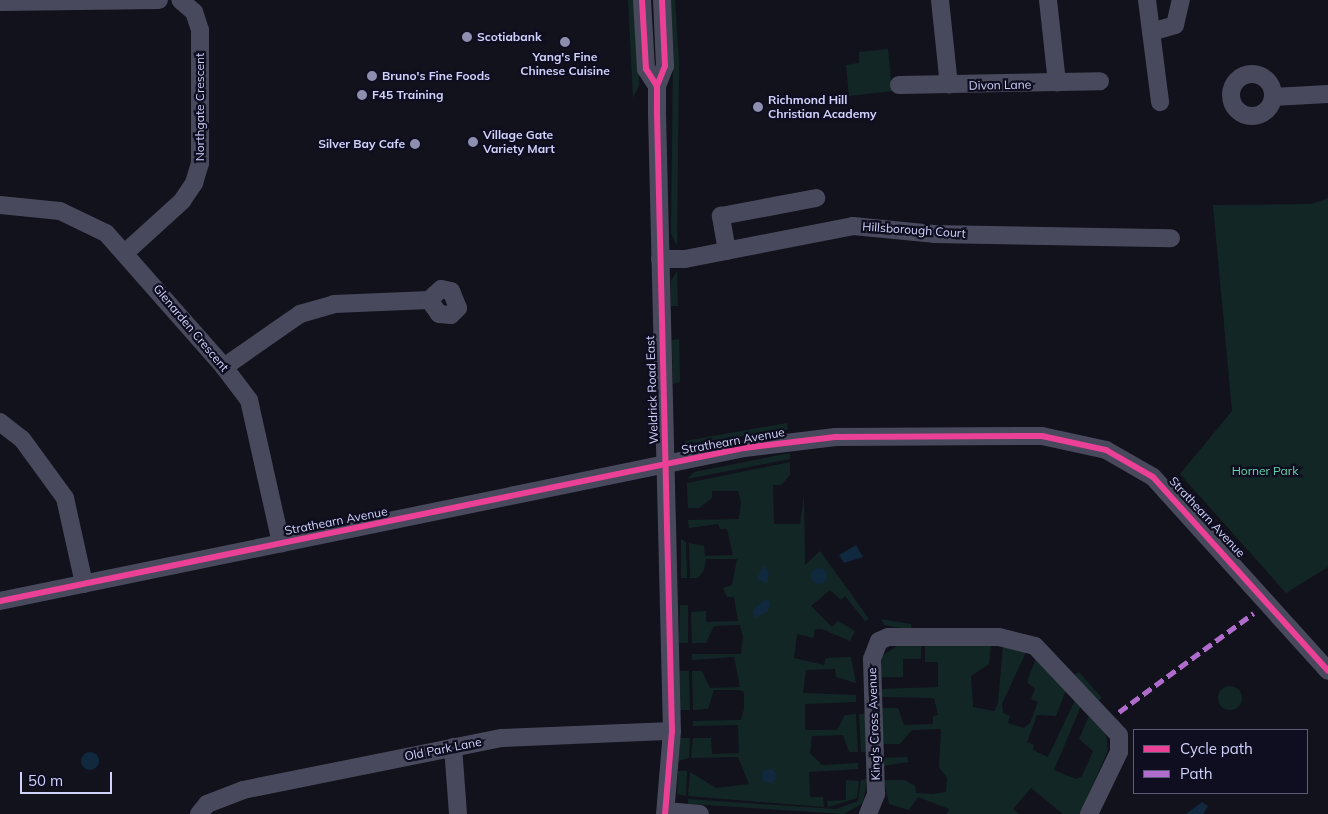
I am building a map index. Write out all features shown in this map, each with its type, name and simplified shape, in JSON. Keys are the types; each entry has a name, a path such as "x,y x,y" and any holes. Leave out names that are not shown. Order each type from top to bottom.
{"street":[{"path":"0,2 159,0"},
{"name":"Northgate Crescent","path":"126,252 182,201 194,183 200,163 200,30 194,12 180,0"},
{"name":"Weldrick Road East","path":"642,0 646,69 657,86"},
{"name":"Weldrick Road East","path":"662,0 665,66 657,86 672,731 666,812"},
{"path":"940,0 950,85"},
{"path":"1048,0 1057,84"},
{"path":"1147,0 1160,102"},
{"path":"1151,32 1175,25 1181,0"},
{"name":"Divon Lane","path":"900,86 1057,84 1100,81"},
{"path":"1273,97 1328,94"},
{"path":"727,251 721,216 816,198"},
{"name":"Glenarden Crescent","path":"0,205 29,205 74,215 106,233 126,252 224,366 249,400 281,543"},
{"name":"Hillsborough Court","path":"660,259 727,251 853,226 934,234 1171,238"},
{"path":"224,366 300,314 351,302 428,300"},
{"path":"0,422 22,440 65,498 84,584"},
{"name":"Strathearn Avenue","path":"0,601 666,464 835,437 1042,436 1093,445 1129,460 1165,487 1328,671"},
{"name":"King's Cross Avenue","path":"868,814 876,794 872,659 879,641 888,637 999,637 1035,646 1119,735 1119,752 1089,814"},
{"name":"Old Park Lane","path":"198,814 207,804 222,807 243,790 502,738 672,731"},
{"path":"453,747 458,814"},
{"path":"666,812 700,814"}],"green space":[{"path":"628,0 634,0 639,60 639,86 633,98"},
{"path":"669,0 675,0 679,62 677,246 671,233 673,60"},
{"path":"888,49 892,91 849,96 846,65 859,63 859,52"},
{"name":"Horner Park","path":"1328,198 1328,567 1286,593 1180,474 1232,411 1213,205 1312,204"},
{"path":"677,271 678,306 671,306 671,281"},
{"path":"679,339 680,382 673,384 672,340"},
{"path":"787,423 788,430 685,444 685,441"},
{"path":"790,453 790,459 687,479 694,472"},
{"path":"790,462 790,475 781,485 773,485 774,524 800,524 804,495 805,565 820,551 869,619 865,621 845,596 841,600 830,590 811,606 832,627 838,621 855,631 850,641 822,629 815,629 813,638 797,634 794,658 824,665 826,658 851,657 856,683 836,677 835,669 806,670 803,693 856,695 856,702 805,704 805,730 837,730 845,715 856,714 858,752 849,752 843,735 812,736 810,753 822,765 858,763 858,769 809,772 810,797 823,797 824,807 688,796 690,772 716,788 749,784 738,757 691,758 693,738 711,738 712,754 739,753 738,725 693,726 693,721 741,720 744,709 744,692 739,690 714,690 708,709 693,710 692,671 702,671 710,688 740,687 734,657 692,660 692,654 741,654 743,637 740,625 714,626 706,643 692,643 691,612 706,611 706,622 738,621 734,597 727,597 723,588 732,585 737,559 706,559 704,570 698,578 690,578 689,543 704,546 705,556 733,555 727,529 720,529 718,524 689,528 688,520 739,519 741,502 738,491 712,491 712,498 699,508 688,508 687,483"},
{"path":"681,539 686,542 687,578 681,578"},
{"path":"680,605 688,605 688,643 679,643"},
{"path":"881,619 911,624 912,630 884,625"},
{"path":"991,645 989,664 971,676 973,707 994,711 998,703 1003,646 1026,652 1002,704 1003,713 1010,716 1008,723 1024,728 1030,723 1038,702 1031,699 1035,689 1027,682 1036,658 1066,690 1056,716 1037,715 1027,742 1034,745 1033,750 1048,757 1075,700 1081,706 1054,770 1076,779 1082,776 1093,751 1079,739 1089,716 1106,735 1108,750 1080,814 1063,814 1031,788 1013,809 1019,814 947,814 949,809 918,797 909,810 889,804 884,780 905,780 915,786 916,793 932,794 946,792 947,778 939,767 941,729 912,730 900,744 882,744 881,708 898,708 904,725 933,724 933,716 938,715 934,698 881,697 881,689 938,687 938,662 925,662 925,646"},
{"path":"897,646 921,646 921,659 903,659 903,677 880,677 882,656"},
{"path":"679,671 689,671 690,710 680,710"},
{"path":"1079,672 1102,698 1098,701 1075,675"},
{"path":"1230,686 1238,690 1242,698 1238,706 1230,710 1222,706 1218,698 1222,690"},
{"path":"859,714 865,714 866,752 861,752"},
{"path":"680,738 690,738 689,758 678,761"},
{"path":"907,757 909,762 883,766 883,758"},
{"path":"678,771 687,771 686,796 677,794"},
{"path":"867,779 863,803 844,814 688,804 688,799 836,809 858,801 861,780"},
{"path":"846,780 859,781 857,798 828,807 827,801 846,800"}],"water":[{"path":"856,545 863,557 844,563 839,555"},
{"path":"764,564 769,574 767,583 757,579"},
{"path":"819,568 827,576 819,584 811,576"},
{"path":"766,599 770,603 768,611 754,618 753,610"},
{"path":"90,752 96,755 99,761 96,767 90,770 84,767 81,761 84,755"},
{"path":"766,769 772,769 776,776 772,783 766,783 762,779 762,773"},
{"path":"1202,802 1208,806 1203,814 1186,814"}],"marked path":[{"path":"1119,712 1254,613"}],"cycle path":[{"path":"642,0 646,69 657,86"},
{"path":"662,0 665,66 657,86 657,114 672,731 665,814"},
{"path":"0,601 744,448 835,437 1042,436 1106,450 1153,477 1328,671"}],"place":[{"name":"Scotiabank","path":"467,37"},
{"name":"Yang's Fine Chinese Cuisine","path":"565,42"},
{"name":"Bruno's Fine Foods","path":"372,76"},
{"name":"F45 Training","path":"362,95"},
{"name":"Richmond Hill Christian Academy","path":"758,107"},
{"name":"Village Gate Variety Mart","path":"473,142"},
{"name":"Silver Bay Cafe","path":"415,144"}]}
